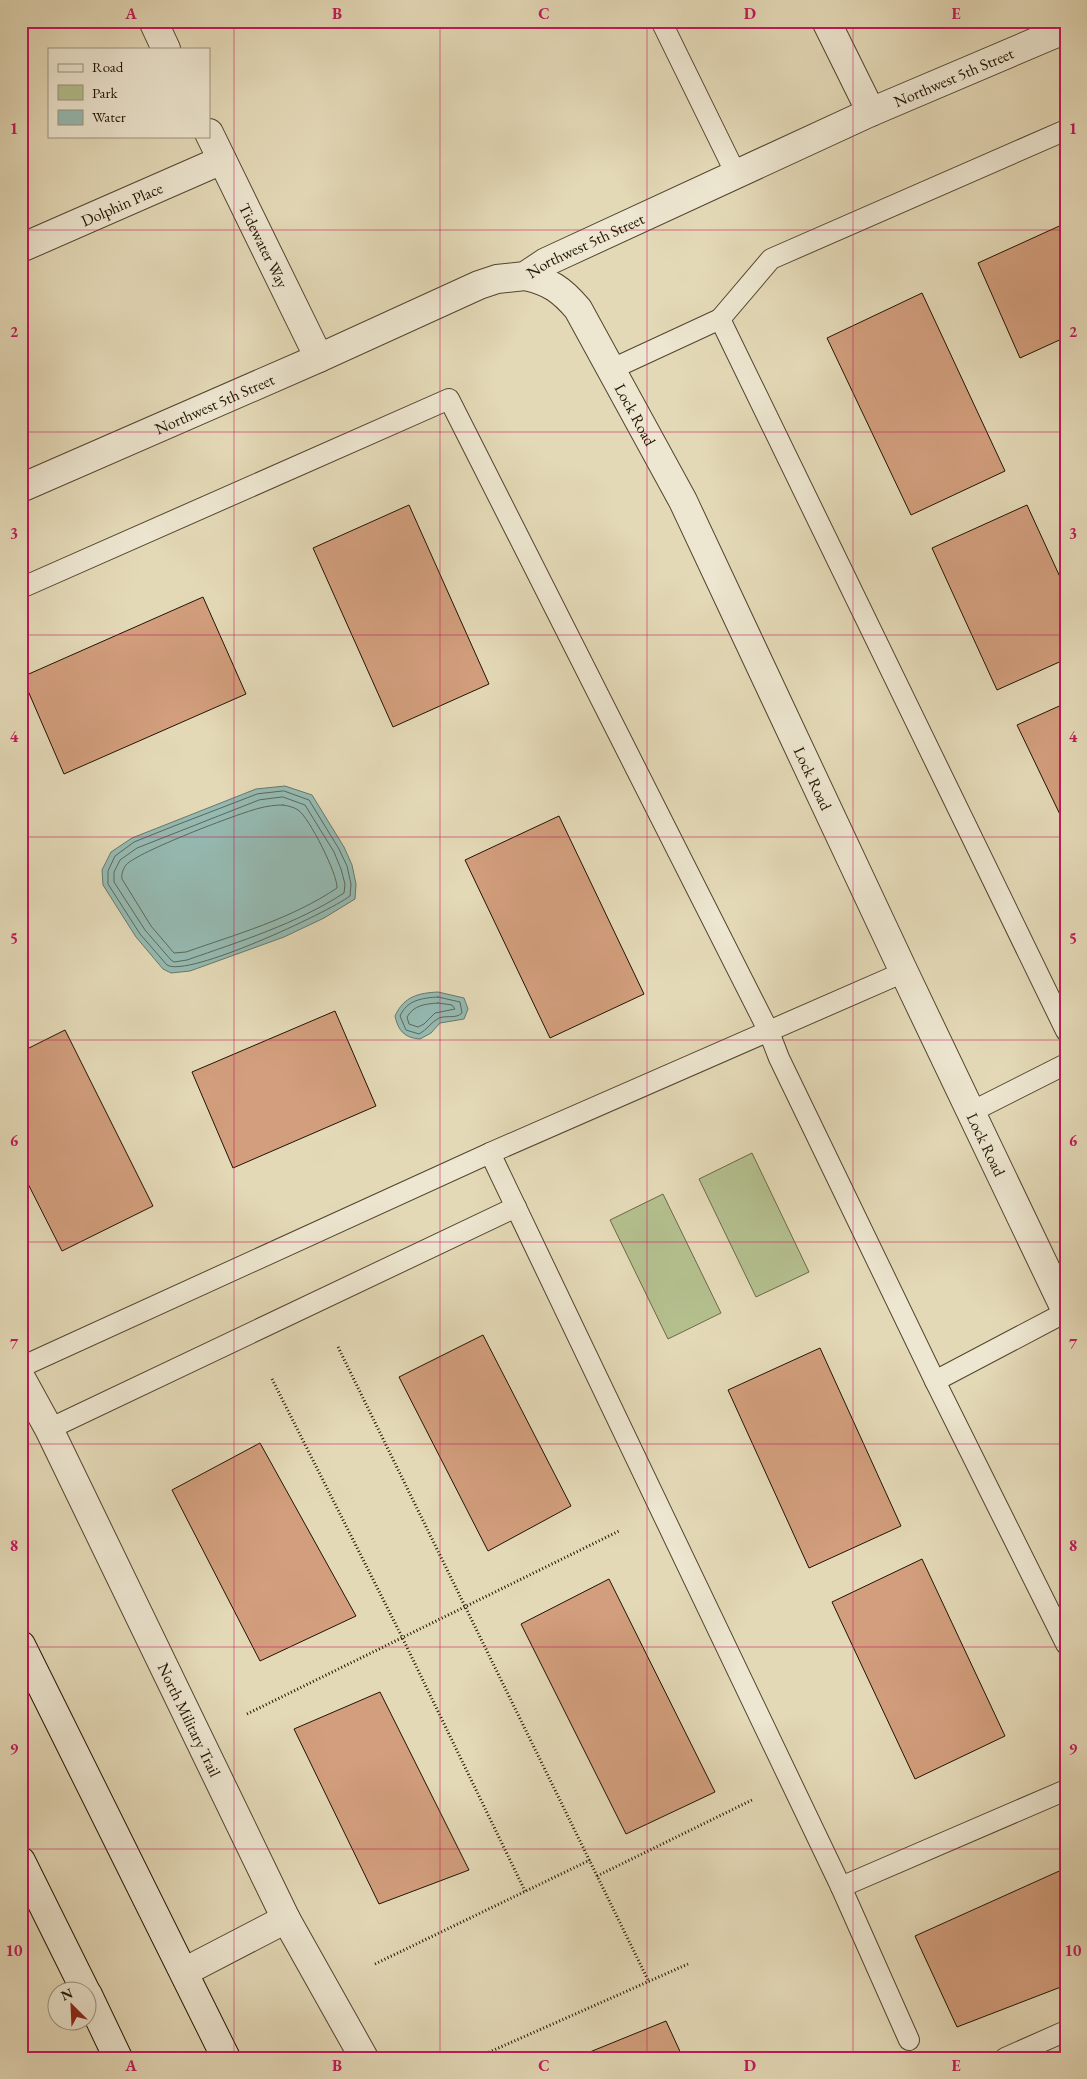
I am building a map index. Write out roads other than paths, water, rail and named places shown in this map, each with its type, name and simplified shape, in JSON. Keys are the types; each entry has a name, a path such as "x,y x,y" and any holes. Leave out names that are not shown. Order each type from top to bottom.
{"street":[{"path":"153,21 166,48"},
{"path":"826,21 871,112"},
{"name":"Northwest 5th Street","path":"21,488 319,358 479,285 497,279 525,276 546,262 871,112 1066,29"},
{"name":"Tidewater Way","path":"210,135 319,358"},
{"name":"Dolphin Place","path":"21,248 222,160"},
{"name":"Lock Road","path":"525,276 542,280 556,287 578,309 683,501 904,972 1066,1311"},
{"name":"North Military Trail","path":"21,1378 49,1429 286,1919 364,2058"},
{"path":"21,1645 226,2058"},
{"path":"21,1861 81,1982"},
{"path":"184,1972 286,1919"},
{"path":"98,2016 118,2058"}],"lane":[{"path":"661,21 736,174"},
{"path":"612,369 720,318 771,259 1066,130"},
{"path":"720,318 1066,1031"},
{"path":"21,588 449,399 769,1032 783,1067 935,1381 1066,1644"},
{"path":"21,1367 490,1153 904,972"},
{"path":"971,1112 1066,1064"},
{"path":"490,1153 841,1887 909,2040"},
{"path":"49,1429 516,1207"},
{"path":"935,1381 1066,1311"},
{"path":"841,1887 1066,1790"},
{"path":"1005,2058 1066,2031"}],"water":[{"path":"285,786 312,795 344,847 352,865 356,884 355,899 324,918 284,937 190,971 171,973 163,969 136,937 103,885 102,870 111,852 132,838 256,789"},
{"path":"438,992 464,998 468,1009 464,1019 440,1023 431,1033 420,1039 406,1035 400,1029 395,1016 399,1009 413,997 425,993"}]}
